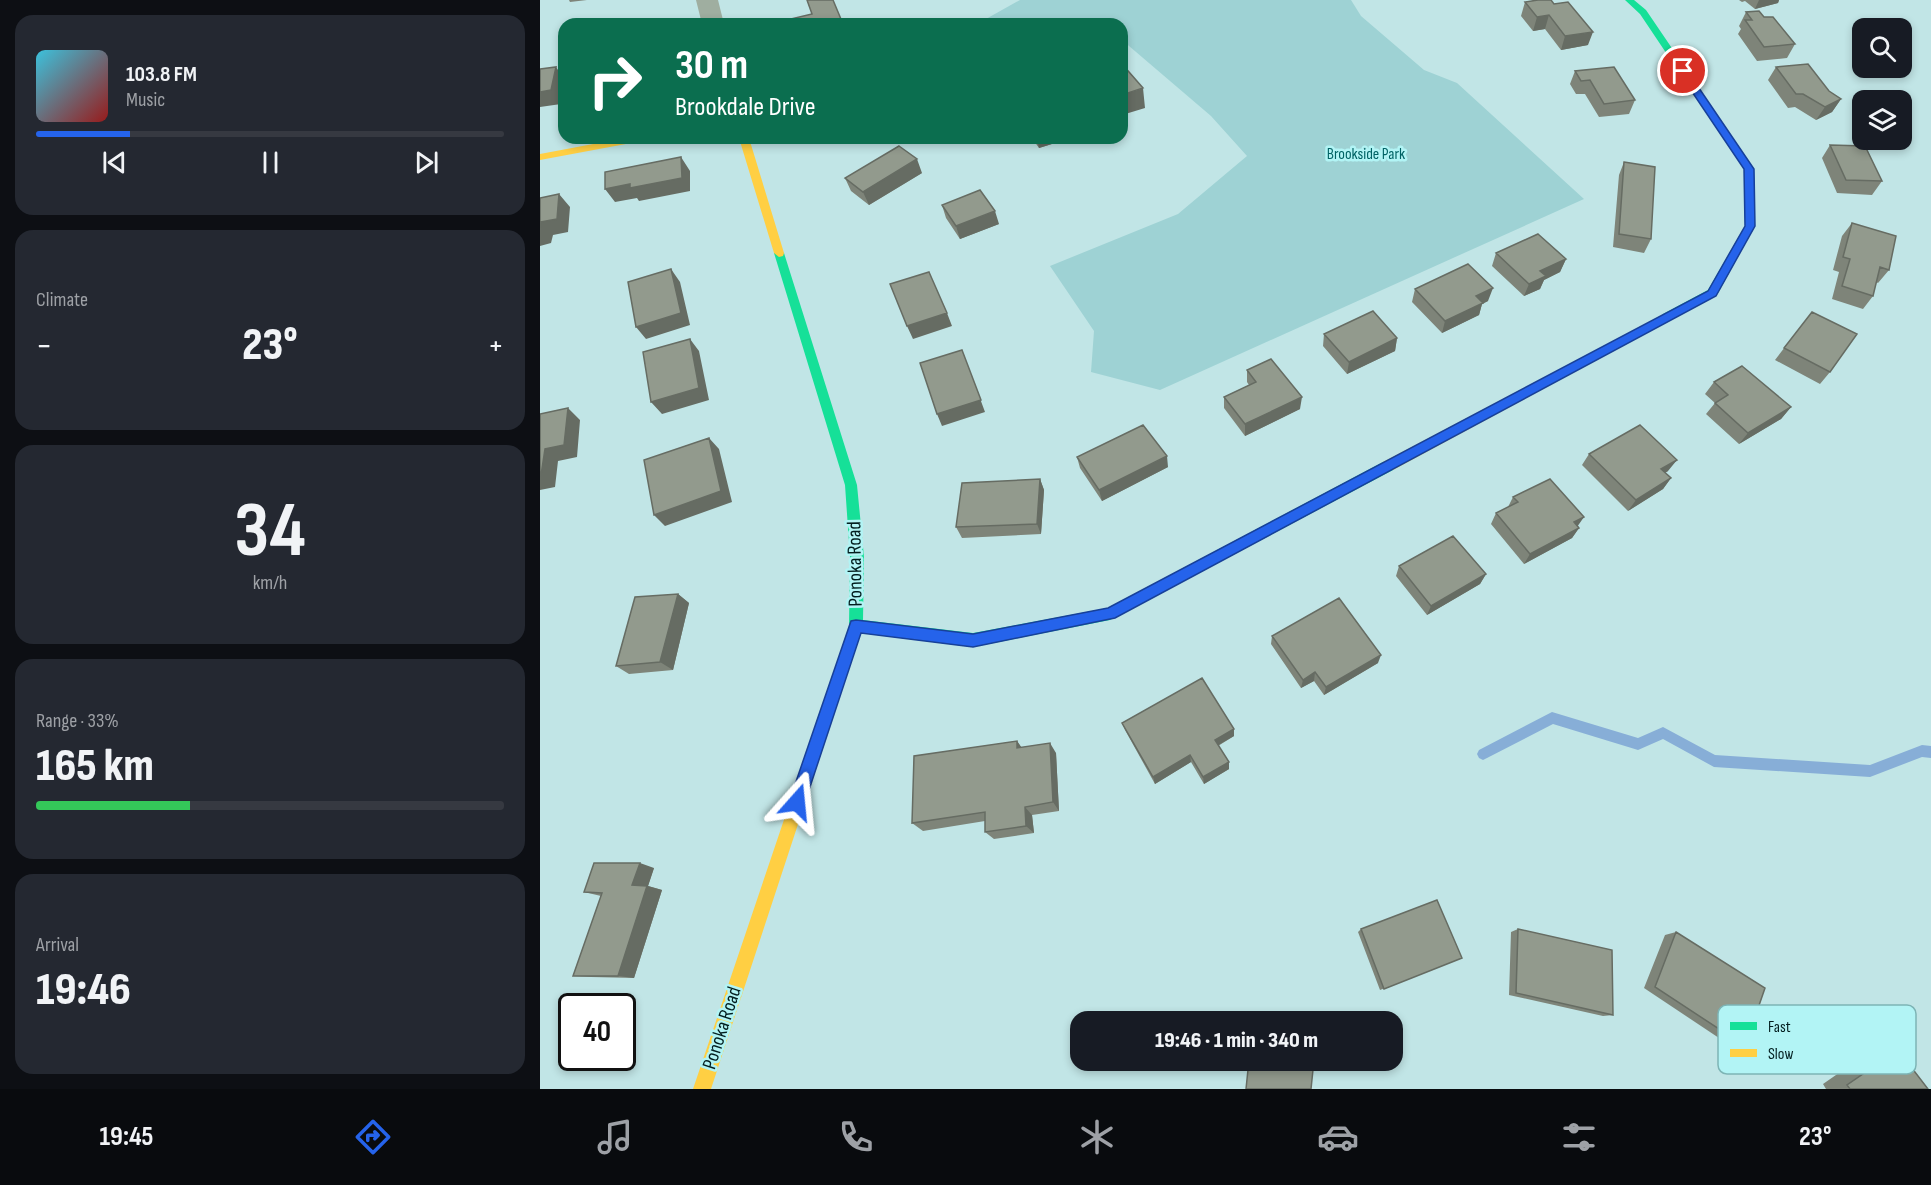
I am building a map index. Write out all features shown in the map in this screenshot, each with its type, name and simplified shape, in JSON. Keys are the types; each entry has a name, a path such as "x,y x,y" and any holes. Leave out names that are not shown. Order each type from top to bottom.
{"street":[{"path":"707,0 712,18"},
{"path":"856,626 973,640 1110,614 1712,293 1750,226 1749,169 1643,12 1629,0"},
{"path":"540,157 610,144"},
{"name":"Ponoka Road","path":"702,1089 856,626 857,557 851,484 746,144"}],"green space":[{"name":"Brookside Park","path":"1020,0 1351,0 1361,16 1424,70 1457,83 1584,199 1160,390 1091,372 1094,331 1050,266 1178,214 1247,156 1211,116 1128,45 1128,18 988,18"}],"building":[{"path":"807,0 833,0 840,18 795,18 812,14"},
{"path":"1551,0 1554,4 1568,2 1593,32 1565,36 1549,15 1537,17 1525,2"},
{"path":"1759,11 1764,17 1773,17 1795,44 1764,47 1745,20 1752,20 1746,12"},
{"path":"1808,64 1829,91 1841,99 1825,107 1803,94 1796,94 1776,67"},
{"path":"556,67 551,90 540,92 540,69"},
{"path":"1614,67 1635,100 1604,104 1590,80 1581,81 1575,71"},
{"path":"1128,71 1143,88 1128,93"},
{"path":"1830,145 1852,146 1852,150 1867,150 1882,181 1846,180"},
{"path":"899,146 917,159 863,192 845,178"},
{"path":"681,157 682,178 630,188 630,184 605,189 605,172"},
{"path":"1624,162 1655,167 1651,239 1619,234"},
{"path":"980,190 995,211 956,226 942,205"},
{"path":"559,194 557,219 541,222 540,230 540,198"},
{"path":"1852,223 1896,236 1889,270 1880,267 1873,296 1842,286 1850,259 1843,257"},
{"path":"1538,234 1566,259 1540,271 1546,276 1529,284 1496,253"},
{"path":"1468,264 1493,288 1476,296 1483,303 1445,321 1415,289"},
{"path":"671,269 681,313 636,327 628,282"},
{"path":"929,272 947,313 907,326 890,284"},
{"path":"1373,311 1397,338 1349,362 1324,334"},
{"path":"1812,312 1857,334 1830,372 1784,348"},
{"path":"690,339 699,388 651,402 643,352"},
{"path":"962,350 981,400 937,414 920,363"},
{"path":"1271,359 1302,397 1245,424 1224,397 1256,382 1247,370"},
{"path":"1742,366 1791,407 1748,433 1715,403 1728,395 1714,382"},
{"path":"568,408 564,445 545,449 540,476 540,414"},
{"path":"1143,425 1167,456 1099,490 1077,457"},
{"path":"1640,425 1677,460 1661,469 1671,478 1636,500 1589,454"},
{"path":"709,438 721,491 654,515 644,460"},
{"path":"1040,479 1037,524 956,527 962,483"},
{"path":"1550,479 1584,517 1574,522 1579,528 1530,554 1496,513 1518,502 1513,497"},
{"path":"1453,536 1486,574 1431,606 1399,566"},
{"path":"678,594 660,662 616,666 635,597"},
{"path":"1339,598 1381,655 1326,687 1315,672 1303,680 1272,636"},
{"path":"1202,678 1234,729 1215,740 1229,762 1203,777 1190,755 1153,777 1122,723"},
{"path":"1017,741 1017,748 1050,743 1053,802 1025,807 1026,826 985,832 985,812 912,823 914,756"},
{"path":"594,863 640,863 632,885 647,886 618,976 573,976 602,893 584,892"},
{"path":"1437,900 1462,958 1384,989 1361,929"},
{"path":"1518,929 1612,950 1613,1015 1516,993"},
{"path":"1676,932 1765,988 1759,1005 1718,1005 1718,1028 1655,987"},
{"path":"1248,1071 1313,1071 1311,1089 1246,1089"},
{"path":"1916,1073 1928,1089 1850,1089 1847,1085 1863,1074"}],"waterway":[{"path":"1483,754 1552,718 1638,744 1663,733 1714,761 1870,771 1922,751 1931,752"}],"traffic: fast":[{"path":"1629,0 1643,12 1749,169 1750,226 1712,293 1667,317"},
{"path":"779,253 851,485 857,557 856,626 846,657"},
{"path":"856,626 973,640 1110,614 1388,466"}],"traffic: slow":[{"path":"540,157 610,144"},
{"path":"746,144 779,253"},
{"path":"1388,466 1667,317"},
{"path":"702,1089 846,657"}],"route":[{"path":"797,802 856,626 973,640 1110,614 1712,293 1750,226 1749,169 1683,71"}]}
